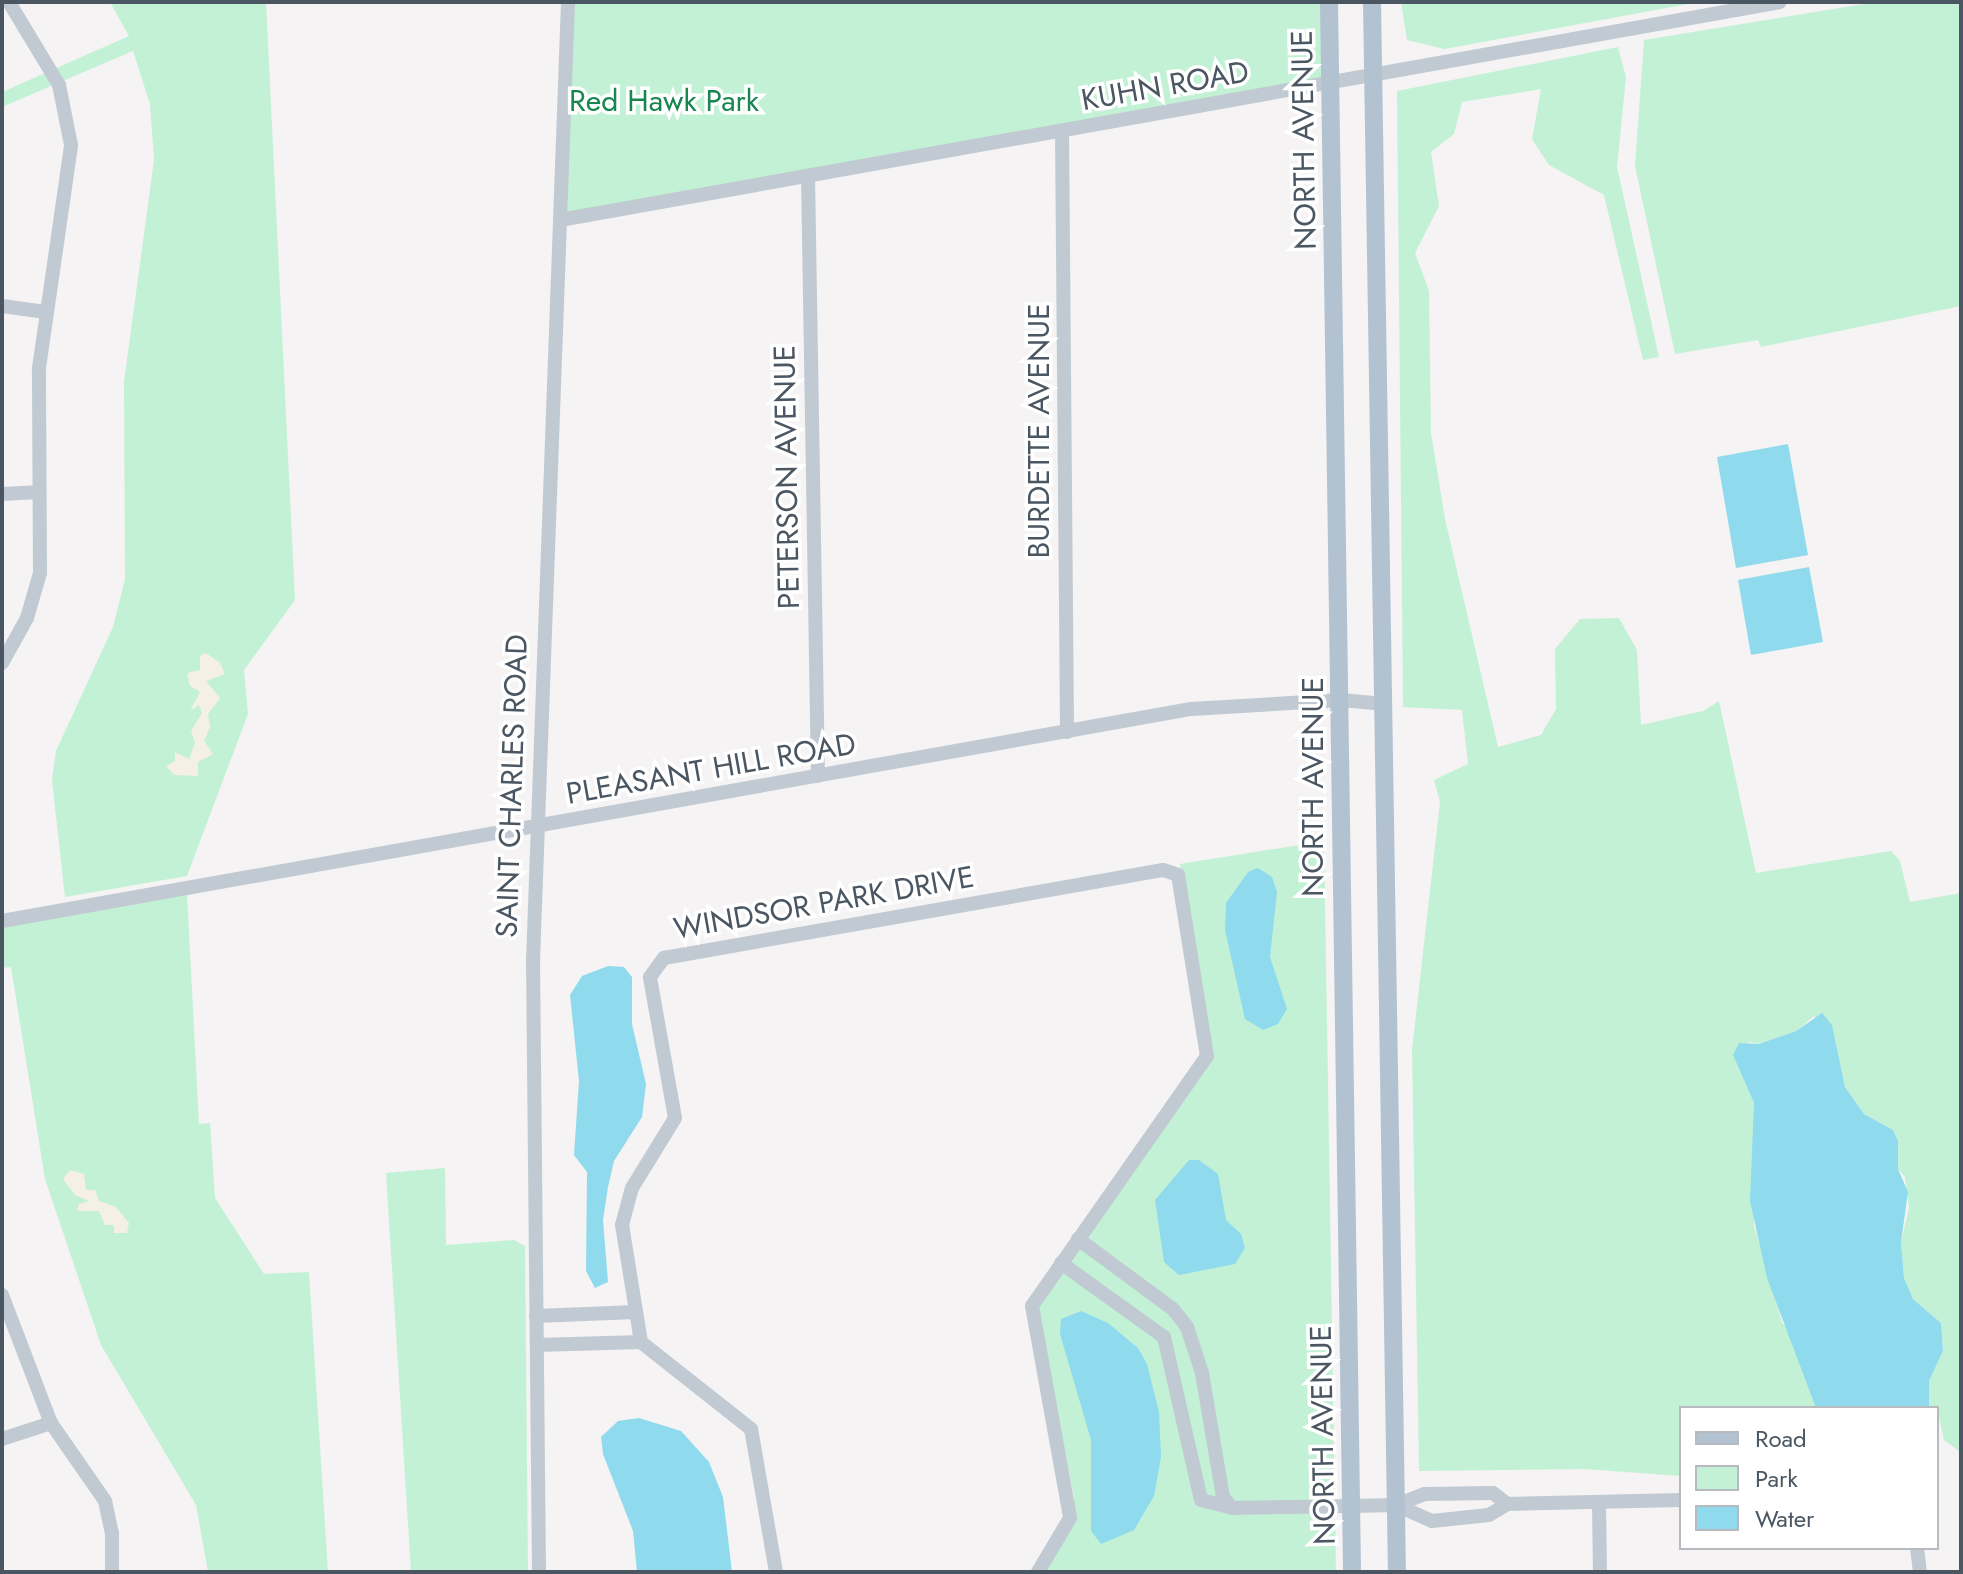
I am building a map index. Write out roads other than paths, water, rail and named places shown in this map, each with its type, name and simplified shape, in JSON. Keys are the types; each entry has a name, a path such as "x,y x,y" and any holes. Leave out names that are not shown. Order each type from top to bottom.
{"main road":[{"name":"NORTH AVENUE","path":"1329,2 1341,700 1341,1055 1352,1572"},
{"path":"1372,2 1397,1572"}],"street":[{"path":"2,663 35,596 41,547 37,414 46,312 69,165 69,125 50,66 9,2"},
{"name":"SAINT CHARLES ROAD","path":"539,1572 536,827 568,2"},
{"name":"KUHN ROAD","path":"560,220 1780,2"},
{"name":"BURDETTE AVENUE","path":"1062,131 1067,732"},
{"name":"PETERSON AVENUE","path":"808,176 818,776"},
{"path":"2,306 46,312"},
{"path":"2,494 38,492"},
{"name":"PLEASANT HILL ROAD","path":"2,921 1191,709 1341,700 1385,704"},
{"name":"WINDSOR PARK DRIVE","path":"641,1342 622,1225 632,1188 675,1118 650,977 664,958 1163,870 1178,875 1207,1056 1032,1306 1070,1518 1038,1572"},
{"path":"1078,1239 1173,1309 1187,1327 1211,1428 1223,1497 1232,1508"},
{"path":"1061,1263 1164,1337 1201,1500 1232,1508 1396,1505 1438,1494 1493,1493 1507,1504"},
{"path":"2,1295 51,1423 105,1501 112,1533 112,1572"},
{"path":"536,1316 636,1312"},
{"path":"537,1345 641,1342 751,1429 776,1572"},
{"path":"2,1439 51,1423"},
{"path":"1186,1434 1211,1428"},
{"path":"1396,1505 1432,1521 1489,1515 1507,1504 1679,1500"},
{"path":"1599,1503 1600,1572"},
{"path":"1917,1550 1920,1572"}],"water":[{"path":"1788,444 1808,555 1736,568 1717,457"},
{"path":"1809,567 1823,642 1751,655 1738,580"},
{"path":"1258,868 1272,877 1277,892 1270,957 1287,1009 1278,1024 1263,1030 1245,1019 1225,930 1226,903 1248,872"},
{"path":"608,966 624,967 632,977 632,1024 646,1084 642,1117 614,1161 603,1220 608,1282 595,1288 586,1271 587,1172 574,1155 579,1081 570,995 582,976"},
{"path":"1822,1013 1832,1025 1845,1087 1864,1114 1893,1130 1898,1141 1898,1169 1908,1192 1901,1242 1904,1278 1913,1299 1941,1323 1943,1351 1929,1381 1929,1406 1815,1406 1767,1278 1750,1201 1754,1103 1733,1055 1739,1043 1759,1044 1796,1031"},
{"path":"1189,1160 1199,1160 1218,1174 1226,1220 1241,1234 1245,1248 1235,1264 1179,1275 1164,1262 1155,1200"},
{"path":"1081,1311 1108,1323 1138,1348 1147,1364 1159,1412 1161,1457 1154,1496 1134,1530 1101,1544 1091,1531 1091,1440 1060,1334 1061,1319"},
{"path":"639,1418 681,1431 709,1462 723,1497 732,1572 637,1572 633,1531 603,1454 601,1437 618,1421"}],"park label":[{"name":"Red Hawk Park","path":"664,101"}]}
